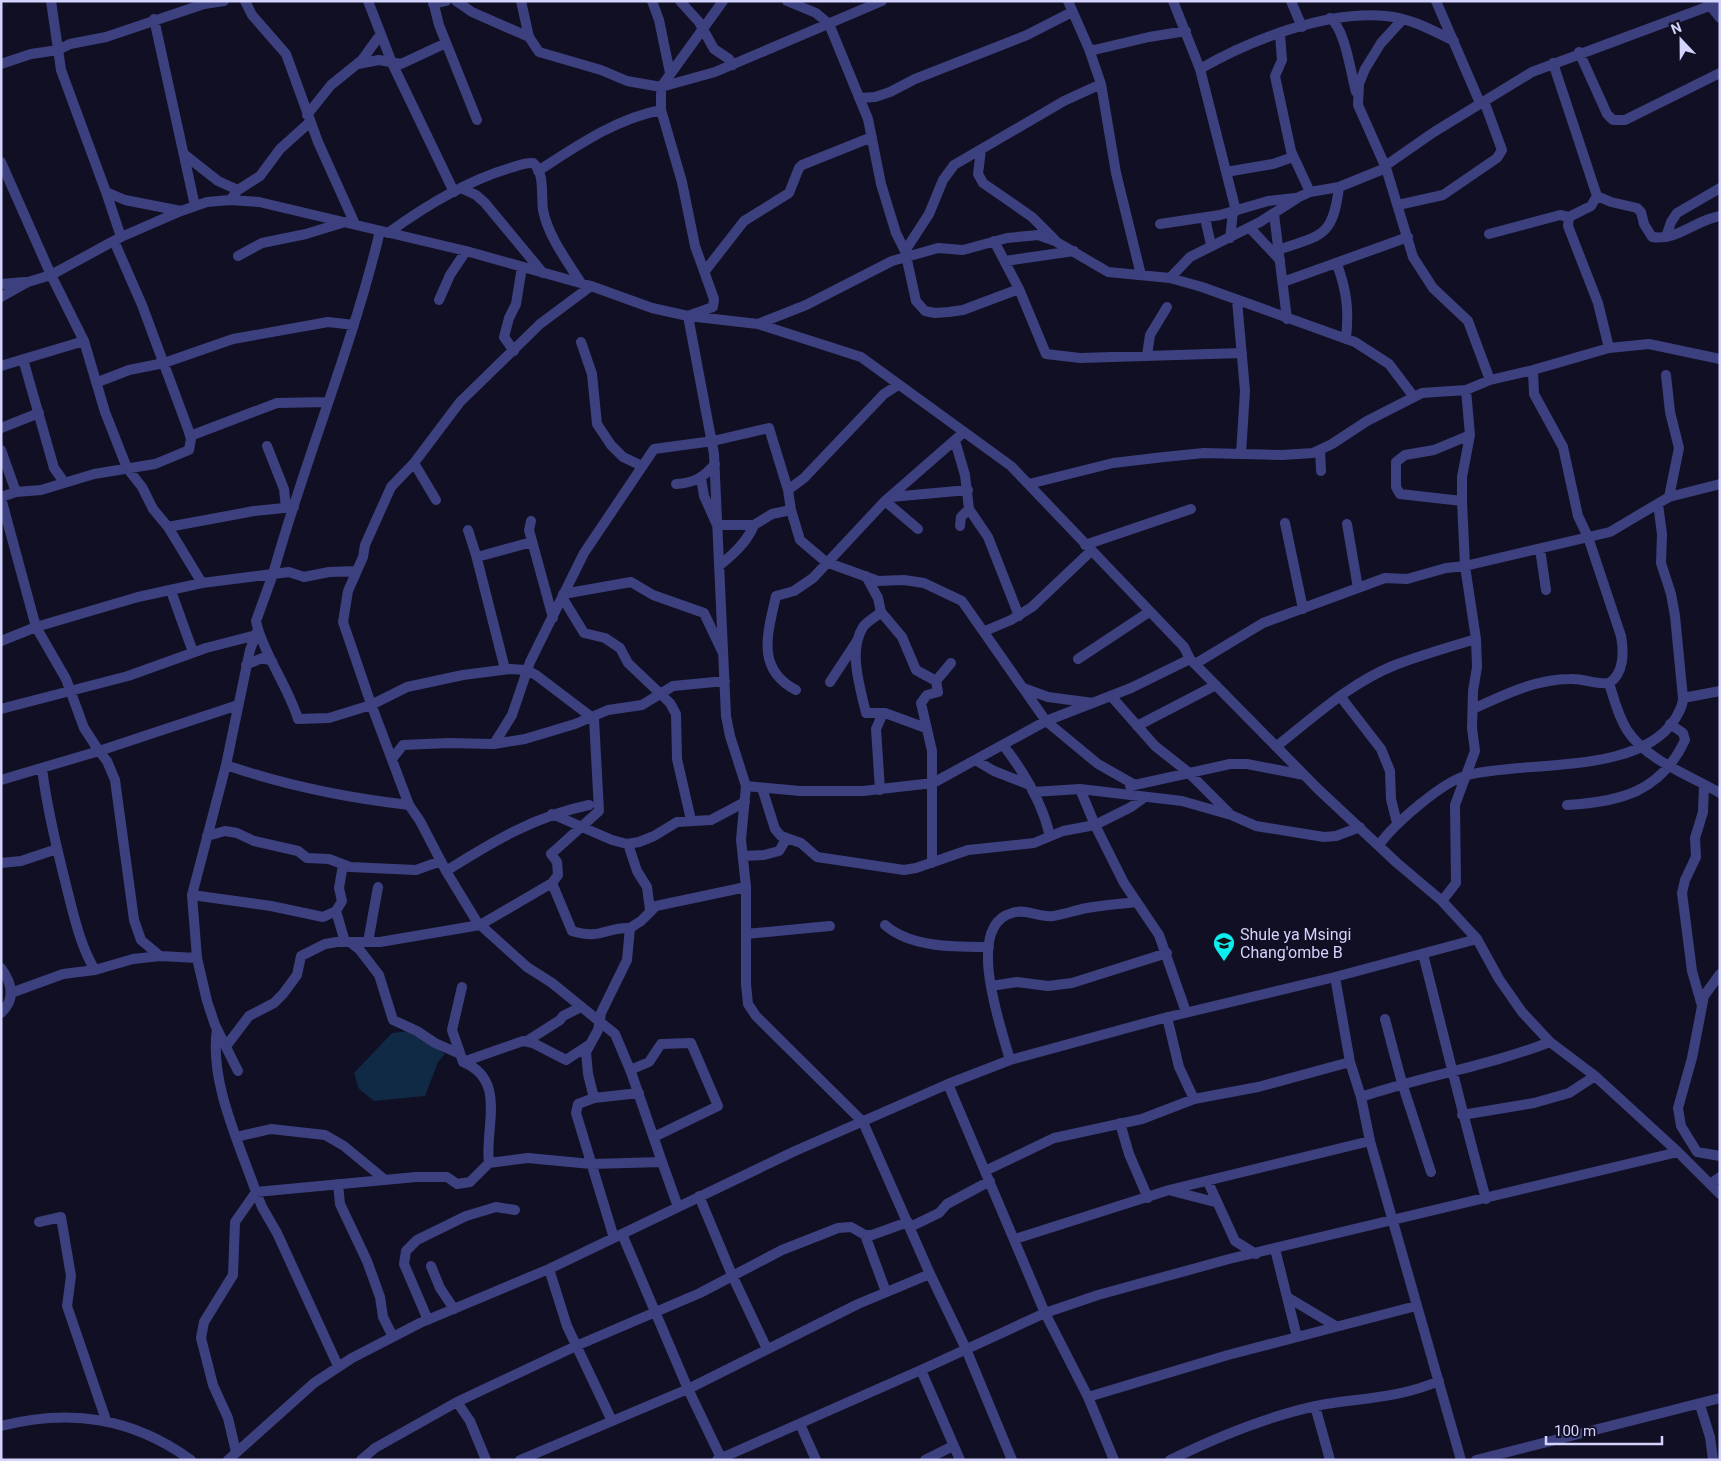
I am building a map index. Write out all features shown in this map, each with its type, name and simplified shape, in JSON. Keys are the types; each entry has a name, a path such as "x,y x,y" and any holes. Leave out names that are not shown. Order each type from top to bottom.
{"street":[{"path":"50,1 61,70 106,192 117,239 190,436 189,450 155,464 127,468 64,482 28,493 16,492 1,498 36,627 70,690 84,728 99,752 107,760 115,780 134,920 141,940 160,956"},
{"path":"1,64 31,54 58,50 70,44 106,37 154,19 204,4 224,1"},
{"path":"245,1 252,16 286,54 308,118 351,223"},
{"path":"368,1 392,64 457,190 476,195 485,203 543,273"},
{"path":"446,1 433,3 446,43 477,120"},
{"path":"456,1 472,12 529,37"},
{"path":"521,1 529,37 539,52 601,70 627,81 661,87 733,65 829,24 866,5 882,1"},
{"path":"652,1 659,20 670,73"},
{"path":"680,1 702,27 714,49 729,59 733,65"},
{"path":"688,316 713,307 713,294 695,246 682,182 661,110 661,87 702,27 723,1"},
{"path":"1068,1 1089,49 1101,84 1116,173 1141,275"},
{"path":"1291,1 1302,27"},
{"path":"1398,206 1444,195 1497,158 1502,150 1436,1"},
{"path":"788,2 816,13 829,24 868,119 884,194 896,234 906,254 916,301 925,311 935,313 963,310 1018,288"},
{"path":"1170,278 1190,257 1211,245 1250,228 1299,197 1310,192 1339,187 1385,167 1482,102 1532,72 1579,52 1708,4 1720,2"},
{"path":"1176,3 1200,69 1226,172 1234,212 1230,238"},
{"path":"1708,4 1720,18"},
{"path":"859,98 875,97 890,92 1027,35 1072,12"},
{"path":"1200,69 1223,55 1330,18 1360,15 1403,19 1454,41"},
{"path":"1330,18 1335,22 1345,46 1362,118 1385,167 1413,257 1432,288 1468,321 1490,380"},
{"path":"154,19 195,206"},
{"path":"1357,95 1365,69 1380,43 1403,19"},
{"path":"1089,49 1186,31"},
{"path":"1280,34 1282,60 1275,76 1293,157 1310,192"},
{"path":"230,200 238,190 260,176 280,149 308,118 331,85 368,53 380,35"},
{"path":"357,64 379,60 400,64 446,43"},
{"path":"1579,52 1607,114 1612,120 1618,121 1625,120 1720,73"},
{"path":"1553,63 1597,196 1611,202 1637,208 1641,212 1644,224 1652,237 1671,237 1710,218 1720,216"},
{"path":"906,254 929,214 948,171 1064,101 1101,84"},
{"path":"538,171 580,142 637,115 661,110"},
{"path":"705,270 744,221 789,193 802,165 872,137"},
{"path":"981,150 978,174 983,184 1032,217 1055,240"},
{"path":"185,154 218,181 238,190"},
{"path":"1226,172 1273,164 1293,157"},
{"path":"1,162 50,275 84,341 98,382 105,412 127,468 168,527 202,583"},
{"path":"226,1045 249,1016 274,1002 283,994 297,975 301,956 325,944 368,942 480,925 552,883 558,875 557,862 551,854 598,814 600,807 594,719 551,685 526,670 505,669 463,675 407,687 371,705 329,718 298,719 286,686 257,632 256,621 273,574 290,507 328,402 384,232 457,190 496,172 526,163 534,163 538,171 544,213 548,226 581,283"},
{"path":"1279,255 1314,238 1327,229 1333,221 1337,207 1339,187"},
{"path":"1666,236 1671,222 1677,214 1720,188"},
{"path":"106,192 125,200 181,211"},
{"path":"1488,234 1560,215 1569,217 1591,206 1597,196"},
{"path":"1160,224 1205,218 1268,202 1299,197"},
{"path":"1,296 28,282 50,275 117,239 181,211 207,202 230,200 259,202 466,250 591,286 652,308 688,316 758,324 861,357 1011,466 1148,612 1184,647 1192,662 1304,775 1397,863 1442,901 1477,939 1505,988 1522,1012 1550,1042 1595,1076 1678,1152 1720,1194"},
{"path":"1274,214 1287,319"},
{"path":"1569,217 1568,226 1598,303 1609,348"},
{"path":"1205,218 1211,245"},
{"path":"238,256 262,242 351,223"},
{"path":"1250,228 1279,255"},
{"path":"758,324 806,305 906,254 938,248 963,250 1023,236 1038,235 1055,240 1108,272 1170,278 1346,339 1372,352 1389,364 1414,397"},
{"path":"1283,282 1338,264 1408,237"},
{"path":"994,242 1018,288 1046,354 1080,358 1242,353"},
{"path":"439,300 450,275 466,250"},
{"path":"1005,261 1074,251"},
{"path":"1338,264 1346,288 1348,311 1346,339"},
{"path":"514,351 504,337 509,318 516,304 522,267"},
{"path":"1,284 28,282"},
{"path":"591,286 540,324 460,402 414,463 391,486 365,545 364,558 356,571 348,591 343,622 371,705 409,805 446,871 480,925 527,967 552,983 615,1034 639,1093 678,1207"},
{"path":"1237,300 1245,392 1241,454"},
{"path":"1147,356 1151,331 1167,307"},
{"path":"688,316 715,464 726,716 730,736 746,786 741,840 746,887 746,984 748,1004 756,1016 863,1122 930,1274 966,1349 1012,1460"},
{"path":"98,382 129,370 164,363 233,338 328,322 354,325"},
{"path":"1,366 84,341"},
{"path":"581,342 592,374 598,424 611,445 624,457 642,466"},
{"path":"1029,484 1113,463 1195,454 1282,455 1320,450 1367,421 1422,393 1466,390 1490,380 1533,370 1609,348 1649,344 1720,359"},
{"path":"23,359 54,468 64,482"},
{"path":"1473,709 1505,694 1551,681 1571,679 1609,683 1618,676 1620,671 1622,644 1588,537 1574,504 1563,447 1534,394 1533,370"},
{"path":"1666,375 1670,412 1679,448 1675,459 1669,497"},
{"path":"788,490 804,478 884,394 898,384"},
{"path":"1442,901 1456,884 1455,805 1475,751 1473,709 1477,667 1476,639 1465,566 1462,501 1462,477 1470,435 1466,390"},
{"path":"190,436 276,403 328,402"},
{"path":"1,428 39,413"},
{"path":"494,744 512,715 526,670 584,553 654,450 712,441 769,428 788,490 791,510 800,540 826,562 878,581 904,580 924,583 941,593 962,601 985,631 1046,721 1098,764 1135,785"},
{"path":"796,690 780,678 770,662 767,652 766,640 776,596 803,585 856,534 888,499 955,442 964,432"},
{"path":"1462,501 1400,494 1396,488 1396,462 1406,455 1434,450 1470,435"},
{"path":"955,442 968,490 969,509 988,537 1018,616"},
{"path":"267,446 290,507"},
{"path":"1,450 16,492"},
{"path":"1320,450 1321,471"},
{"path":"414,463 436,500"},
{"path":"676,484 689,484 701,478 715,464"},
{"path":"701,478 704,496 717,525"},
{"path":"746,786 800,791 880,790 934,783 977,761 1046,721 1095,703 1192,662 1263,623 1385,578 1407,579 1446,568 1465,566 1588,537 1622,527 1669,497 1720,484"},
{"path":"888,499 968,490"},
{"path":"888,499 918,529"},
{"path":"1379,845 1397,822 1422,803 1467,775 1584,762 1611,757 1642,746 1664,734 1680,711 1683,698 1675,616 1671,594 1661,563 1662,534 1658,504"},
{"path":"168,527 254,511 290,507"},
{"path":"960,526 961,518 969,509"},
{"path":"985,631 1018,616 1058,584 1088,548 1190,509"},
{"path":"717,525 754,525 772,514 791,510"},
{"path":"532,521 529,530 553,618"},
{"path":"1285,523 1303,609"},
{"path":"1347,524 1358,588"},
{"path":"720,565 750,536 754,525"},
{"path":"468,530 477,557 505,669"},
{"path":"477,557 532,542"},
{"path":"1540,548 1546,590"},
{"path":"1,641 36,627 138,597 202,583 290,572 304,577 329,572 356,571"},
{"path":"866,576 878,598 882,612 902,637 916,670 936,681"},
{"path":"563,595 631,582 653,595 704,613 723,654"},
{"path":"171,590 193,652"},
{"path":"563,595 584,633 605,638 620,648 628,664 670,702 676,714 677,759 691,820"},
{"path":"830,682 857,641 864,626 882,612"},
{"path":"1078,659 1148,612"},
{"path":"1,709 128,676 193,652 257,632"},
{"path":"238,1071 217,1029 207,1001 197,958 192,895 226,765 246,665 257,632"},
{"path":"1277,746 1340,696 1394,666 1476,639"},
{"path":"857,641 857,670 866,713 883,713 926,728"},
{"path":"246,665 262,658 272,661"},
{"path":"936,681 951,663"},
{"path":"392,759 403,745 448,742 494,744 526,739 608,710 642,705 673,686 725,681"},
{"path":"932,863 934,783 932,751 921,703 927,695 938,692 936,681"},
{"path":"1609,683 1623,723 1642,746 1670,766 1720,794"},
{"path":"1137,726 1216,685"},
{"path":"1023,688 1048,697 1095,703"},
{"path":"1683,698 1720,691"},
{"path":"1111,696 1155,746 1188,772 1231,815"},
{"path":"1340,696 1381,749 1390,771 1391,799 1397,822"},
{"path":"1,780 99,752 238,705"},
{"path":"880,790 876,729 883,713"},
{"path":"1567,805 1599,803 1626,797 1644,788 1670,766 1685,740 1683,733 1671,725"},
{"path":"1003,745 1031,788 1046,820 1050,836"},
{"path":"977,761 1031,788 1080,789 1182,801 1231,815 1256,826 1324,837 1336,836 1360,827"},
{"path":"1105,792 1230,764 1247,764 1304,775"},
{"path":"226,765 266,777 338,794 409,805"},
{"path":"42,769 57,850 76,922 95,970"},
{"path":"1702,1006 1692,971 1682,893 1685,880 1696,857 1695,838 1705,800 1704,785"},
{"path":"762,788 775,828 782,836 801,843 817,857 825,860 904,870 932,863 968,850 1034,843 1050,836 1095,825 1131,807 1145,797"},
{"path":"1080,789 1095,825 1124,883 1148,916 1166,953 1186,1012"},
{"path":"552,814 612,840 628,844 654,836 677,822 711,820 745,802"},
{"path":"446,871 507,834 552,814 589,805"},
{"path":"207,836 225,831 254,841 298,851 307,858 329,859 343,865 416,870 441,861"},
{"path":"743,856 764,855 779,851 787,838"},
{"path":"628,844 637,871 647,887 650,910"},
{"path":"1,864 21,861 57,850"},
{"path":"192,895 271,906 323,917 336,911 342,901 339,888 343,865"},
{"path":"552,883 572,931 585,935 599,935 630,928 641,921 656,906 746,887"},
{"path":"368,942 378,887"},
{"path":"1010,1060 991,986 989,936 994,923 1011,913 1021,911 1052,916 1086,908 1137,902"},
{"path":"336,911 348,943 359,949 379,975 393,1020 418,1031 435,1044 461,1058 472,1066 486,1083 490,1093 492,1117 487,1147 489,1163"},
{"path":"885,925 895,934 932,944 957,948 989,946"},
{"path":"746,934 830,926"},
{"path":"594,1098 586,1061 589,1045 598,1030 599,1022 613,986 627,960 630,928"},
{"path":"228,1460 291,1402 338,1366 393,1337 428,1320 548,1269 699,1196 948,1084 1010,1060 1186,1012 1335,977 1477,939"},
{"path":"133,959 141,940"},
{"path":"991,986 1017,982 1048,986 1066,984 1166,953"},
{"path":"1423,954 1454,1072 1462,1115 1486,1198"},
{"path":"12,993 62,974 95,970 133,959 160,956 197,958"},
{"path":"1,968 8,980 12,993 8,1006 1,1013"},
{"path":"1720,974 1708,988 1702,1006 1678,1115 1685,1133 1697,1152 1720,1156"},
{"path":"1335,977 1350,1062 1361,1097 1370,1141 1461,1460"},
{"path":"461,1058 454,1037 452,1023 462,987"},
{"path":"461,1058 527,1041 560,1020 563,1016 581,1007"},
{"path":"1167,1017 1179,1068 1194,1099"},
{"path":"1385,1019 1402,1083 1431,1172"},
{"path":"217,1029 214,1048 219,1080 236,1137 262,1208 277,1233 338,1366"},
{"path":"527,1041 566,1060 589,1045"},
{"path":"1361,1097 1402,1083 1514,1056 1550,1042"},
{"path":"630,1070 649,1062 661,1044 691,1043 718,1106 654,1137"},
{"path":"986,1171 1037,1144 1054,1138 1152,1117 1194,1099 1258,1087 1350,1062"},
{"path":"1462,1115 1534,1103 1569,1093 1595,1076"},
{"path":"948,1084 1015,1239 1044,1312 1088,1397 1114,1460"},
{"path":"639,1093 594,1098 578,1104 576,1113 591,1164 618,1236 656,1310 688,1389 720,1459 922,1370 1044,1312 1229,1259 1392,1222 1678,1152"},
{"path":"1120,1124 1129,1154 1148,1198"},
{"path":"236,1137 271,1128 325,1135 344,1146 384,1178"},
{"path":"1015,1239 1169,1190 1370,1141"},
{"path":"236,1452 228,1418 213,1385 201,1338 204,1322 232,1275 235,1222 256,1192 384,1178 447,1177 457,1184 470,1182 489,1163 528,1158 591,1164 662,1162"},
{"path":"1710,1184 1720,1178"},
{"path":"865,1235 909,1225 939,1213 947,1204 990,1181"},
{"path":"1208,1182 1215,1202 1235,1241 1256,1254"},
{"path":"338,1184 340,1204 367,1261 380,1297 383,1317 393,1337"},
{"path":"1169,1190 1215,1202"},
{"path":"699,1196 732,1275 767,1349"},
{"path":"428,1320 404,1264 406,1252 417,1240 466,1216 496,1207 515,1210"},
{"path":"39,1222 61,1217 71,1276 67,1306 106,1420"},
{"path":"361,1460 375,1448 457,1402 656,1310 700,1293 782,1250 838,1228 852,1227 865,1235 886,1292"},
{"path":"1229,1259 1235,1241"},
{"path":"1275,1249 1297,1337"},
{"path":"431,1266 440,1288 454,1309"},
{"path":"548,1269 566,1326 612,1421"},
{"path":"520,1460 688,1389 886,1292 930,1274"},
{"path":"1287,1297 1334,1325"},
{"path":"1088,1397 1334,1325 1416,1306"},
{"path":"922,1370 960,1460"},
{"path":"1170,1460 1244,1428 1315,1406 1398,1395 1439,1381"},
{"path":"1476,1460 1506,1456 1720,1398"},
{"path":"457,1402 470,1421 486,1460"},
{"path":"1700,1404 1710,1437 1713,1460"},
{"path":"1315,1406 1330,1460"},
{"path":"1,1426 30,1418 75,1417 106,1420 146,1433 191,1460"},
{"path":"800,1424 816,1460"},
{"path":"925,1460 954,1446"}],"water":[{"path":"410,1031 445,1054 438,1062 425,1096 374,1101 359,1089 354,1073 392,1033"}],"place":[{"name":"Shule ya Msingi Chang'ombe B","path":"1224,962"}]}
